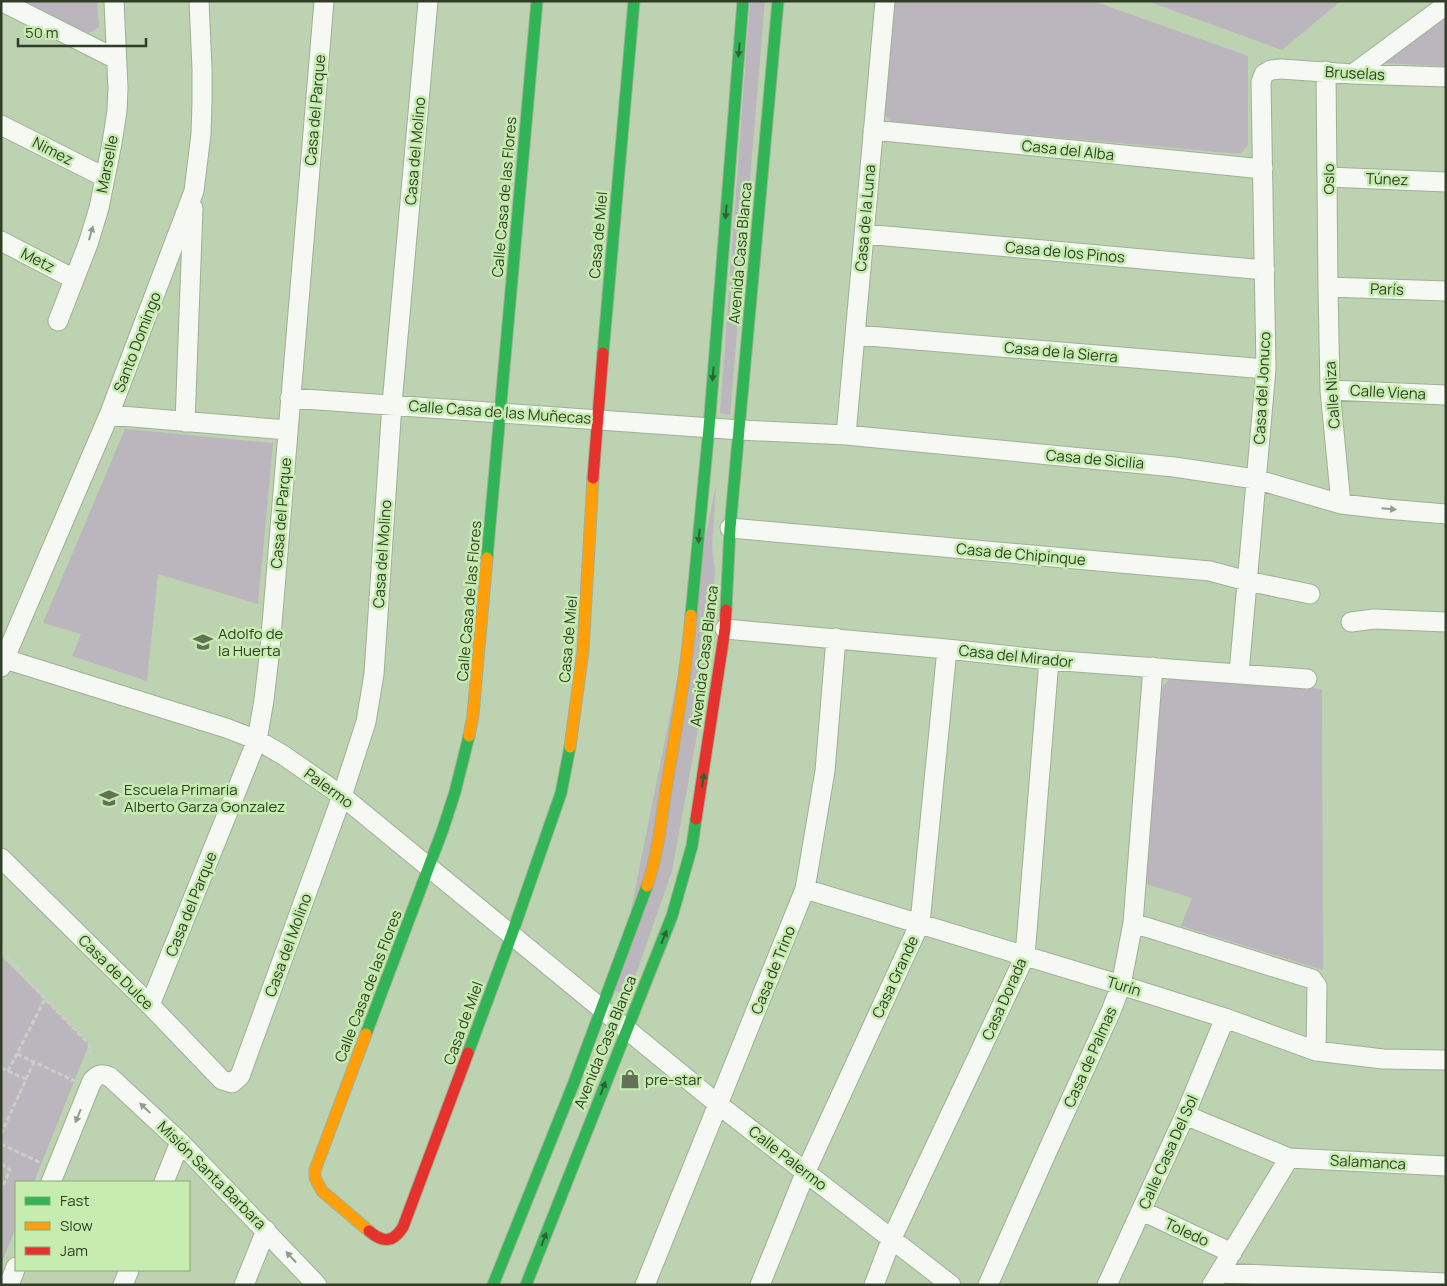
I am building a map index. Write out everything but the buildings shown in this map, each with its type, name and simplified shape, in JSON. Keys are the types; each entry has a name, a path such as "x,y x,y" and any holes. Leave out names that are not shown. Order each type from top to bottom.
{"street":[{"path":"1,1 116,59"},
{"name":"Marselle","path":"58,321 88,244 98,208 117,111 114,1"},
{"name":"Santo Domingo","path":"3,663 109,415 194,191 201,134 202,102 199,1"},
{"name":"Casa del Parque","path":"150,1005 257,740 270,648 324,1"},
{"name":"Casa del Molino","path":"232,1084 240,1076 342,796 366,722 373,682 392,404 428,1"},
{"name":"Calle Casa de las Flores","path":"386,1242 377,1238 322,1191 315,1178 317,1163 429,866 444,833 473,715 537,1"},
{"name":"Casa de Miel","path":"386,1242 401,1233 406,1222 512,934 561,793 574,726 583,651 597,420 634,1"},
{"name":"Avenida Casa Blanca","path":"493,1285 602,1010 646,890 654,862 688,649 709,428 743,1"},
{"name":"Avenida Casa Blanca","path":"526,1285 672,916 692,846 725,629 730,528 778,1"},
{"name":"Casa de la Luna","path":"846,435 885,1"},
{"path":"1352,74 1446,5"},
{"name":"Bruselas","path":"1264,74 1271,70 1281,69 1352,74 1446,77"},
{"name":"Oslo","path":"1326,71 1328,287"},
{"name":"Casa del Jonuco","path":"1239,673 1266,369 1260,91 1264,74"},
{"name":"Nimez","path":"1,125 104,177"},
{"name":"Casa del Alba","path":"873,130 1263,169"},
{"name":"Túnez","path":"1328,177 1446,182"},
{"path":"185,422 194,191"},
{"name":"Casa de los Pinos","path":"864,234 1265,270"},
{"name":"Metz","path":"1,241 74,279"},
{"name":"París","path":"1328,287 1446,291"},
{"name":"Calle Niza","path":"1328,287 1330,390 1341,504"},
{"name":"Casa de la Sierra","path":"856,335 1266,369"},
{"name":"Calle Viena","path":"1330,390 1446,395"},
{"name":"Calle Casa de las Muñecas","path":"290,398 740,430"},
{"path":"109,415 287,430"},
{"name":"Casa de Sicilia","path":"740,430 846,435 1174,466 1255,479 1341,504 1446,514"},
{"name":"Casa de Chipinque","path":"730,528 1210,571 1310,594"},
{"path":"1351,622 1374,619 1446,622"},
{"name":"Casa del Mirador","path":"725,629 946,648 1049,660 1307,679"},
{"name":"Casa de Trino","path":"645,1285 806,889 825,771 836,638"},
{"name":"Casa Grande","path":"760,1285 806,1171 920,923 946,648"},
{"name":"Casa Dorada","path":"874,1285 892,1238 1025,956 1049,660"},
{"name":"Palermo","path":"3,663 226,728 257,740 283,755 342,796 626,1029"},
{"name":"Casa de Palmas","path":"988,1285 1112,1011 1121,985 1132,923 1153,667"},
{"name":"Casa de Dulce","path":"1,858 150,1005 222,1080 232,1084"},
{"name":"Turín","path":"806,889 1225,1018 1316,1051 1382,1059 1446,1060"},
{"path":"1132,923 1312,979 1317,986 1316,1051"},
{"name":"Calle Casa Del Sol","path":"1107,1285 1186,1115 1225,1018"},
{"name":"Calle Palermo","path":"626,1029 951,1285"},
{"name":"Misión Santa Barbara","path":"95,1079 110,1076 180,1142 317,1285"},
{"path":"53,1176 95,1079"},
{"name":"Salamanca","path":"1186,1115 1290,1158 1446,1166"},
{"path":"164,1181 180,1142"},
{"path":"1216,1279 1290,1158"},
{"name":"Toledo","path":"1142,1211 1232,1253"},
{"path":"244,1285 266,1230"},
{"path":"9,1285 15,1270"},
{"path":"123,1285 129,1271"},
{"path":"1216,1279 1446,1283"}],"path":[{"path":"1,950 89,1044 95,1079 34,1062 17,1054"},
{"path":"8,1071 45,999"},
{"path":"1,1134 34,1062"},
{"path":"1,1068 26,1079"},
{"path":"1,1144 53,1176"},
{"path":"1,1164 9,1168 10,1172 1,1190"}],"shaded area":[{"path":"19,1 97,1 99,27 86,35"},
{"path":"750,1 765,1 730,415 720,413"},
{"path":"892,1 1093,1 1248,56 1248,145 1240,154 891,122 882,111"},
{"path":"1147,1 1341,1 1282,50"},
{"path":"1446,12 1446,66 1381,63"},
{"path":"125,429 273,443 258,604 158,574 147,681 72,656 81,634 43,623"},
{"path":"716,485 712,547 715,572 707,680 672,871 627,1000 615,990"},
{"path":"1171,678 1322,689 1323,970 1181,926 1192,898 1143,883 1159,690"},
{"path":"1,956 89,1044 34,1181 15,1181 15,1230 1,1265"}],"traffic: fast":[{"path":"487,558 537,1"},
{"path":"603,353 634,1"},
{"path":"691,615 709,428 743,1"},
{"path":"726,610 730,528 778,1"},
{"path":"366,1034 443,829 455,792 469,736"},
{"path":"468,1053 561,793 570,747"},
{"path":"526,1285 672,916 692,846 696,819"},
{"path":"493,1285 573,1085 647,886"}],"traffic: slow":[{"path":"570,747 583,651 593,478"},
{"path":"469,736 473,715 487,558"},
{"path":"647,886 659,838 684,681 691,615"},
{"path":"366,1034 315,1170 315,1178 322,1191 369,1231"}],"traffic: jam":[{"path":"593,478 603,353"},
{"path":"696,819 725,629 726,610"},
{"path":"369,1231 379,1238 388,1240 395,1236 403,1227 468,1053"}],"place":[{"name":"Adolfo de la Huerta","path":"203,642"},
{"name":"Escuela Primaria Alberto Garza Gonzalez","path":"109,798"},
{"name":"pre-star","path":"630,1079"}]}
